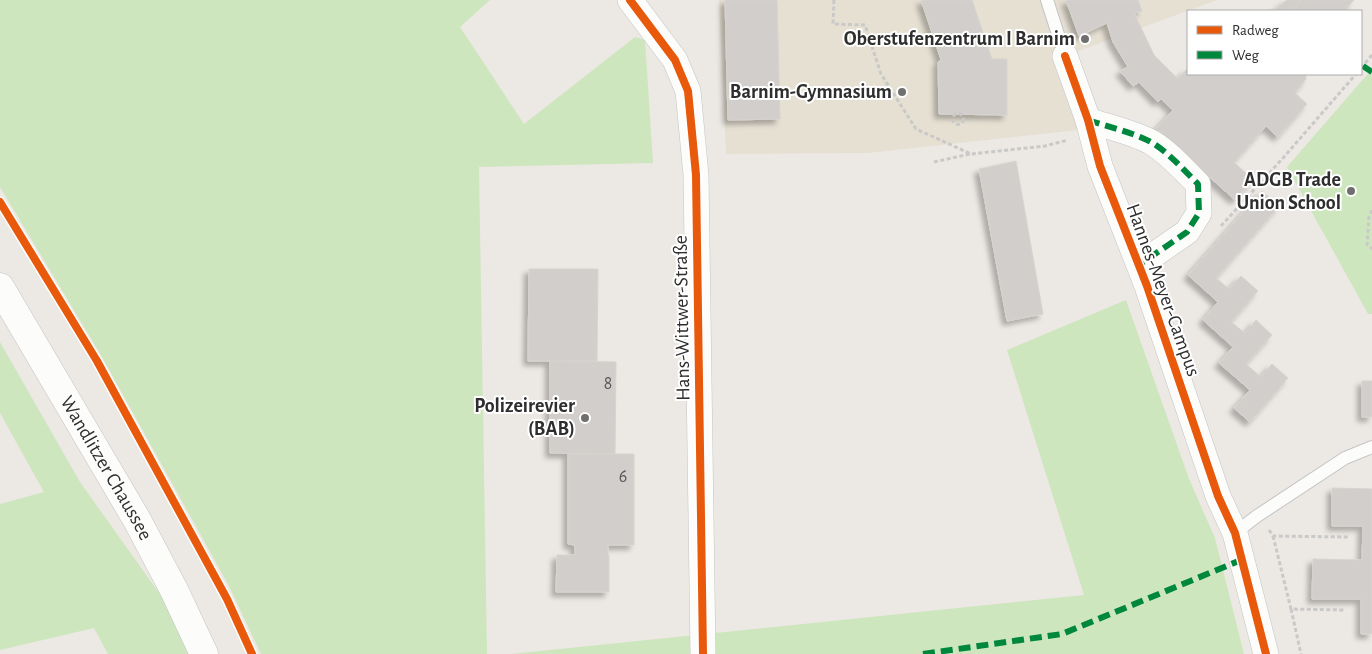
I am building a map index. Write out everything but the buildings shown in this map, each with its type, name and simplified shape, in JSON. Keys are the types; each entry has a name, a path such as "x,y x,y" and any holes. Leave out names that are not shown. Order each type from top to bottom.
{"main road":[{"name":"Wandlitzer Chaussee","path":"0,287 137,520 174,590 204,654"}],"street":[{"name":"Hans-Wittwer-Straße","path":"630,0 675,60 688,92 696,175 703,654"},
{"name":"Hannes-Meyer-Campus","path":"1065,56 1100,166 1139,265 1218,496 1235,532 1266,654"},
{"path":"1089,127 1132,134 1151,142 1174,159 1198,184 1199,213 1187,232 1139,265"}],"lane":[{"name":"Hannes-Meyer-Campus","path":"1047,0 1065,56"},
{"path":"1235,532 1345,458 1372,446"}],"path":[{"path":"834,0 833,24 865,25 881,74 916,129 971,154"},
{"path":"1362,67 1372,55"},
{"path":"1221,226 1355,75"},
{"path":"934,162 971,154 1045,146 1089,127"},
{"path":"1372,210 1369,217 1367,244 1372,250"},
{"path":"1257,516 1273,536 1302,654"},
{"path":"1273,536 1349,536"},
{"path":"1291,609 1344,610"}],"shaded area":[{"name":"Barnim-Gymnasium","path":"719,0 1217,0 1065,56 1096,128 868,153 726,154"}],"green space":[{"path":"0,0 490,0 460,27 524,124 635,37 645,40 653,163 479,167 487,654 261,654 229,586 102,357 0,187"},
{"path":"1372,69 1372,314 1368,314 1287,167"},
{"path":"1126,300 1189,479 1215,538 1244,654 511,654 1084,595 1007,350"},
{"path":"0,342 80,482 169,607 190,654 108,654 94,628 0,650 0,504 44,492 0,413"}],"marked path":[{"path":"1363,66 1372,72"},
{"path":"1088,120 1128,132 1158,146 1198,184 1199,213 1187,232 1139,265"},
{"path":"923,654 1062,634 1241,560"}],"cycle path":[{"path":"630,0 675,60 688,91 696,175 703,654"},
{"path":"1065,56 1088,120 1100,166 1147,286 1218,496 1235,533 1266,654"},
{"path":"0,202 97,361 227,599 252,654"}],"place":[{"name":"Oberstufenzentrum I Barnim","path":"1085,39"},
{"name":"Barnim-Gymnasium","path":"902,92"},
{"name":"ADGB Trade Union School","path":"1351,191"},
{"name":"Polizeirevier (BAB)","path":"585,418"}]}
